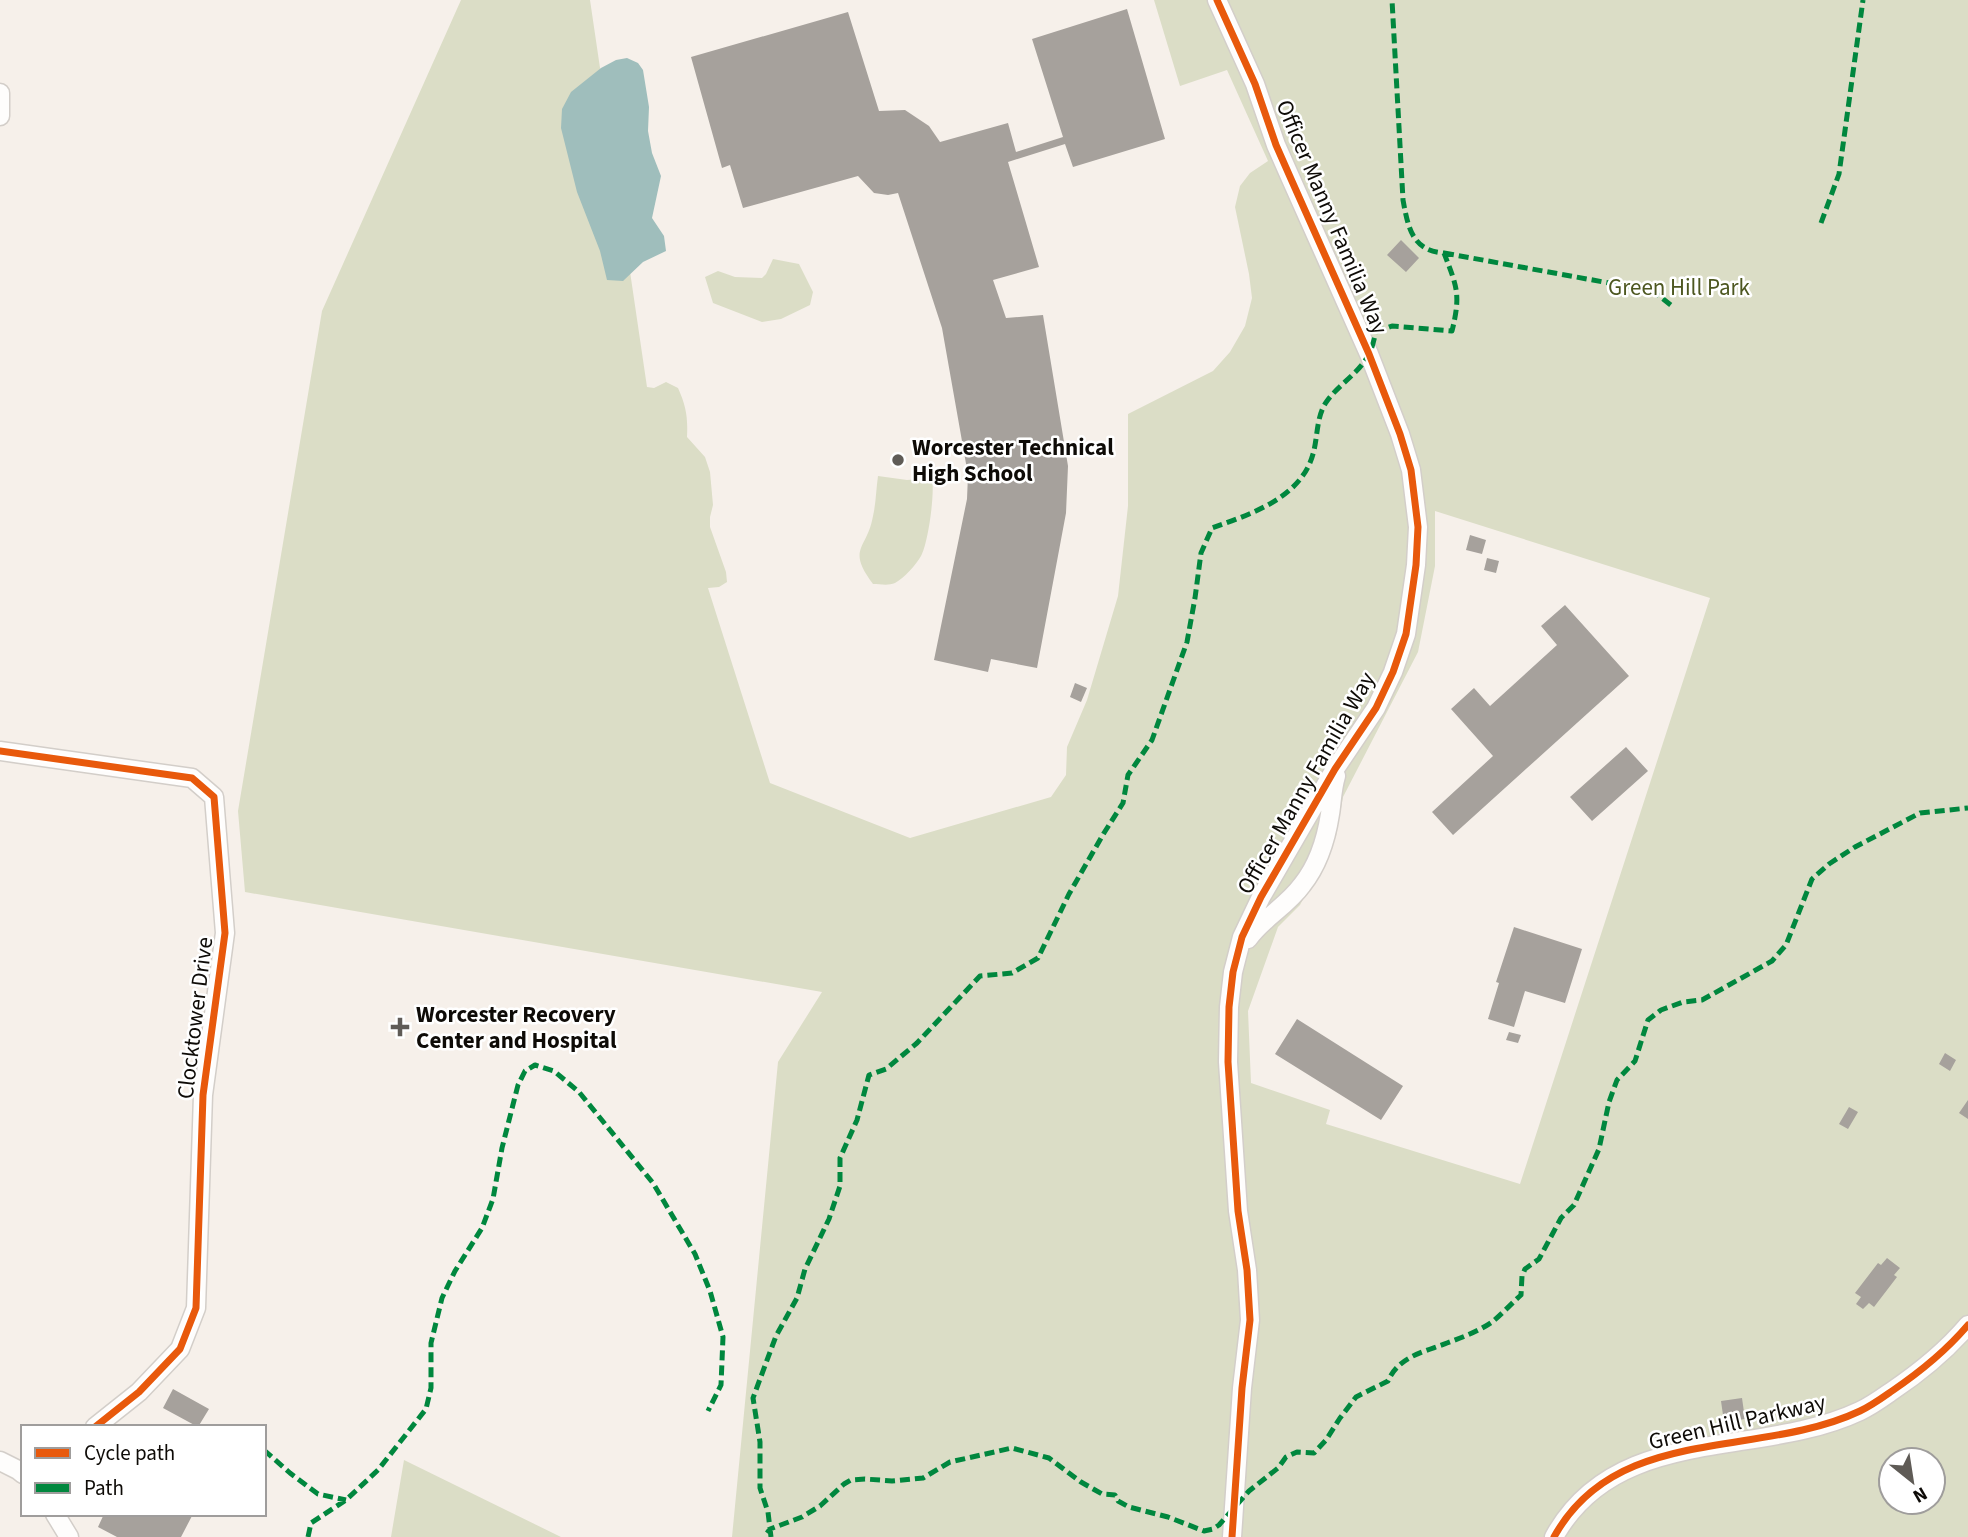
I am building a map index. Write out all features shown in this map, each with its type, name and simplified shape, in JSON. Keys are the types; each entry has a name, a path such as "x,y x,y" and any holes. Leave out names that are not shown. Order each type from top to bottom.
{"street":[{"name":"Officer Manny Familia Way","path":"1217,0 1255,84 1291,180 1369,354 1400,434 1410,471 1418,527 1416,565 1406,634 1393,672 1261,897 1242,937 1237,955 1230,998 1228,1062 1238,1211 1247,1270 1250,1320 1242,1388 1232,1537"},
{"path":"0,93 0,116"},
{"name":"Officer Manny Familia Way","path":"1237,955 1264,921 1294,896 1315,864 1325,840 1333,785 1349,748"},
{"name":"Clocktower Drive","path":"0,751 192,778 214,797 225,933 203,1095 196,1308 180,1349 139,1392 98,1425"},
{"name":"Green Hill Parkway","path":"1554,1537 1570,1511 1591,1493 1614,1477 1652,1459 1702,1447 1779,1436 1861,1411 1924,1368 1951,1345 1968,1325"},
{"path":"0,1461 21,1470"},
{"path":"56,1516 69,1537"}],"green space":[{"name":"Green Hill Park","path":"461,0 590,0 647,387 654,388 666,382 678,388 686,412 687,437 705,457 710,472 713,505 710,527 727,582 719,587 708,588 770,783 910,838 1051,797 1066,775 1067,747 1087,700 1118,596 1128,506 1128,414 1213,371 1230,352 1245,326 1252,298 1235,207 1240,186 1250,173 1268,161 1227,70 1180,86 1154,0 1968,0 1968,1537 732,1537 778,1062 822,992 245,892 238,811 322,311","holes":["1435,511 1710,598 1520,1184 1326,1124 1330,1110 1251,1083 1248,1011 1278,927 1300,905 1336,836 1343,797 1418,652 1435,566"]},
{"path":"773,259 799,264 813,292 810,305 781,319 762,322 713,303 705,277 718,271 735,277 762,278"},
{"path":"878,476 932,480 933,487 924,550 909,571 890,584 873,584 865,572 860,556 873,516"},
{"path":"404,1460 561,1537 391,1537"}],"water":[{"path":"627,58 638,63 643,70 649,107 648,131 652,153 661,176 652,218 664,236 666,251 643,262 623,281 607,280 600,251 577,192 561,128 562,109 571,92 601,68"}],"building":[{"path":"1127,9 1165,139 1073,167 1065,144 1008,162 1039,267 993,280 1006,318 1043,315 1068,466 1066,513 1037,668 991,659 988,672 934,660 967,499 968,475 942,328 898,193 874,193 858,176 743,208 730,165 722,168 691,57 848,12 879,111 905,110 929,126 940,142 1008,123 1016,152 1063,137 1032,39"},
{"path":"1401,240 1419,258 1406,272 1387,255"},
{"path":"1470,535 1486,540 1482,554 1466,550"},
{"path":"1487,558 1499,561 1496,573 1484,570"},
{"path":"1565,605 1629,676 1453,835 1432,812 1493,756 1451,709 1474,688 1490,706 1557,645 1541,626"},
{"path":"1075,683 1087,688 1081,702 1070,697"},
{"path":"1626,747 1648,771 1592,821 1570,797"},
{"path":"1514,927 1582,949 1565,1003 1525,991 1514,1027 1488,1019 1499,983 1496,982"},
{"path":"1297,1019 1403,1086 1381,1120 1275,1054"},
{"path":"1509,1032 1521,1035 1518,1043 1506,1040"},
{"path":"1945,1053 1956,1060 1950,1071 1939,1064"},
{"path":"1968,1100 1968,1119 1959,1113"},
{"path":"1849,1107 1858,1112 1848,1129 1839,1124"},
{"path":"1887,1258 1900,1268 1894,1275 1897,1277 1874,1307 1869,1303 1863,1309 1856,1304 1861,1297 1855,1293 1878,1263 1881,1265"},
{"path":"173,1389 209,1409 199,1425 194,1425 163,1408"},
{"path":"1742,1398 1745,1419 1724,1422 1721,1401"},
{"path":"103,1516 192,1516 181,1537 117,1537 98,1527"}],"marked path":[{"path":"771,1537 768,1512 760,1488 760,1442 753,1398 776,1336 797,1298 805,1269 829,1219 840,1186 840,1158 857,1120 869,1075 886,1069 917,1043 980,976 1012,973 1038,958 1069,894 1123,803 1128,775 1152,740 1187,642 1201,553 1212,528 1273,502 1298,482 1313,454 1323,407 1366,359 1376,332 1392,326 1452,331 1457,299 1455,283 1444,253 1425,248 1413,236 1403,200 1392,0"},
{"path":"1821,223 1839,174 1863,0"},
{"path":"1444,253 1653,291 1672,306"},
{"path":"767,1533 770,1529 802,1517 820,1506 851,1480 892,1481 923,1478 950,1462 1012,1448 1049,1458 1081,1482 1102,1494 1115,1495 1118,1501 1129,1507 1168,1517 1204,1531 1213,1529 1249,1491 1278,1468 1286,1457 1297,1452 1314,1453 1356,1397 1388,1381 1405,1360 1487,1325 1521,1295 1525,1269 1539,1259 1561,1218 1574,1205 1599,1149 1609,1102 1617,1080 1635,1061 1648,1020 1661,1010 1683,1002 1702,1000 1772,961 1786,945 1812,879 1829,864 1855,847 1920,813 1968,808"},
{"path":"308,1537 311,1523 346,1500 378,1470 426,1409 431,1388 431,1343 442,1298 455,1271 482,1228 493,1199 502,1148 518,1085 525,1071 535,1065 554,1071 579,1092 653,1183 695,1254 710,1291 723,1337 721,1385 708,1411"},
{"path":"266,1452 318,1494 346,1500"}],"cycle path":[{"path":"1217,0 1255,84 1276,145 1369,354 1400,434 1411,470 1418,527 1416,565 1406,634 1393,672 1376,708 1335,769 1261,897 1242,937 1233,972 1228,1062 1238,1211 1247,1270 1250,1320 1242,1388 1232,1537"},
{"path":"0,751 192,778 214,797 225,933 203,1095 196,1308 180,1349 139,1392 98,1425"},
{"path":"1554,1537 1581,1501 1614,1476 1652,1460 1693,1449 1820,1426 1864,1409 1923,1369 1968,1325"}],"place":[{"name":"Worcester Technical High School","path":"898,460"},
{"name":"Worcester Recovery Center and Hospital","path":"400,1027"}]}
